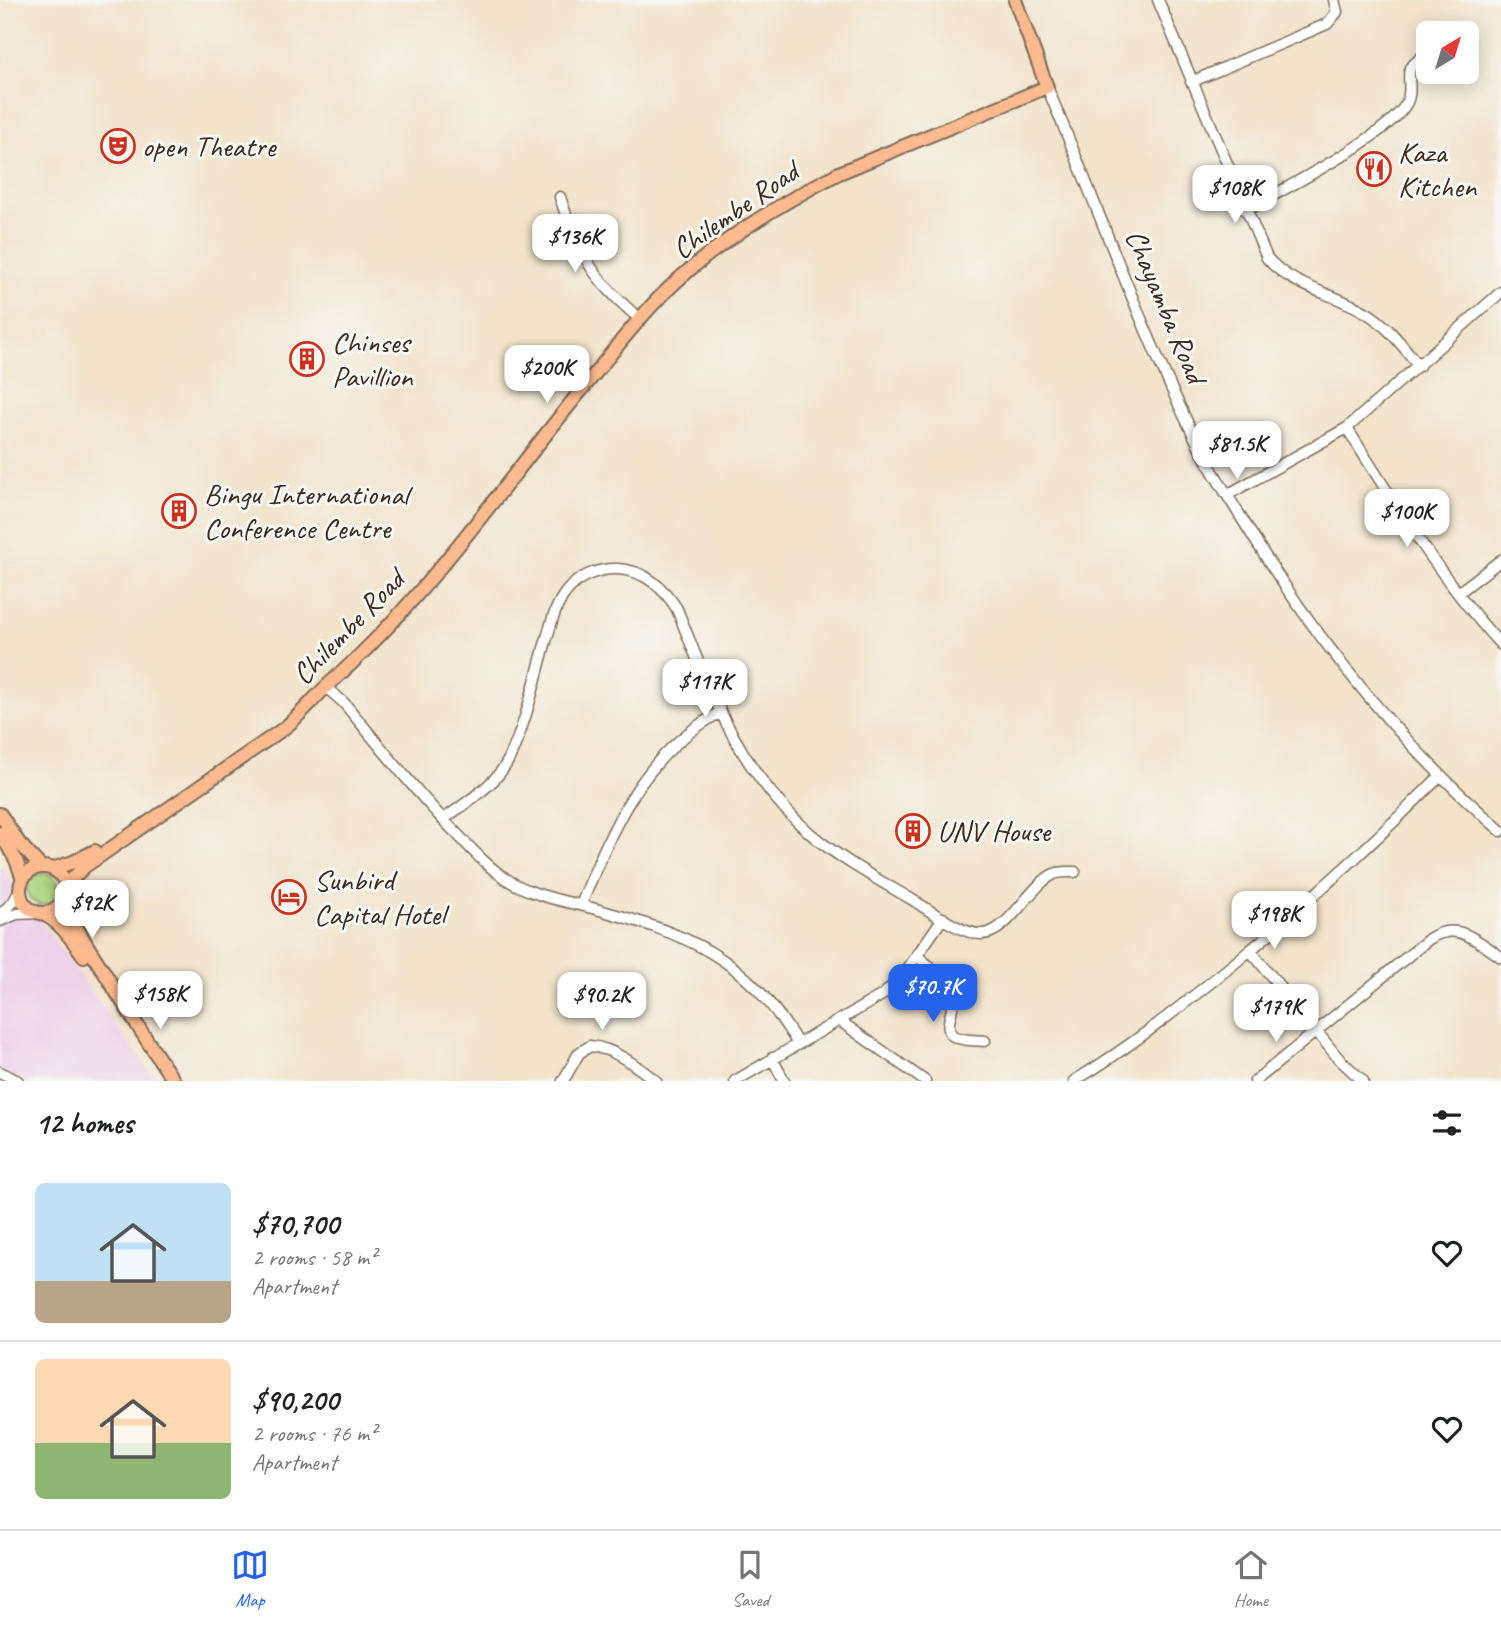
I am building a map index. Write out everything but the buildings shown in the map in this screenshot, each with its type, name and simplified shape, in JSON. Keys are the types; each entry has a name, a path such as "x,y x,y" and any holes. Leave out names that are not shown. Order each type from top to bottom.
{"main road":[{"name":"Chayamba Road","path":"1015,0 1047,87"},
{"name":"Chilembe Road","path":"124,838 283,729 356,661 403,611 640,319 663,294 718,248 808,189 873,158 1047,87"},
{"path":"0,814 23,848 46,868 61,875 75,926 119,1000 174,1081"},
{"path":"0,833 16,860 26,905 49,916 64,930 119,1000"},
{"path":"22,884 30,871 74,862 124,838"},
{"path":"40,913 56,909 75,875 124,838"}],"street":[{"path":"1157,0 1261,247 1273,265 1294,279 1371,315 1391,332 1419,366"},
{"path":"1191,82 1327,24 1337,12 1334,0"},
{"path":"1246,211 1368,139 1393,120 1408,100 1410,68 1416,62"},
{"name":"Chayamba Road","path":"1047,87 1181,408 1206,460 1227,495 1272,568 1325,643 1384,717 1440,776 1501,831"},
{"path":"560,197 572,234 590,268 622,304 640,319"},
{"path":"1227,495 1347,428 1501,292"},
{"path":"1347,428 1399,510 1458,593 1501,645"},
{"path":"1458,593 1501,561"},
{"path":"443,820 489,784 509,759 557,608 566,592 587,575 602,570 630,570 662,589 677,609 719,713 751,769 769,792 813,835 875,878 976,934 991,933 1052,874 1074,872"},
{"path":"326,687 344,703 443,820 485,862 511,881 537,893 675,933 711,951 746,977 780,1014 798,1044"},
{"path":"581,905 618,817 640,783 678,741 719,713"},
{"path":"1073,1081 1148,1032 1250,950 1342,872 1440,776"},
{"path":"0,915 14,901 22,884"},
{"path":"0,921 17,914 40,913"},
{"path":"735,1081 884,994 917,956 943,918"},
{"path":"1255,1081 1440,932 1460,932 1501,957"},
{"path":"1250,950 1339,1059 1363,1081"},
{"path":"917,956 930,966 952,993 954,1000 948,1028 951,1034 985,1041"},
{"path":"840,1021 925,1081"},
{"path":"563,1081 579,1053 590,1046 602,1048 656,1081"},
{"path":"772,1058 784,1081"},
{"path":"0,1072 18,1081"}],"shaded area":[{"path":"0,865 156,1081 0,1081"}],"green space":[{"path":"43,873 55,877 59,889 55,901 43,905 31,901 27,889 31,877"}],"place":[{"name":"open Theatre","path":"118,146"},
{"name":"Kaza Kitchen","path":"1374,169"},
{"name":"Chinses Pavillion","path":"307,359"},
{"name":"Bingu International Conference Centre","path":"179,511"},
{"name":"UNV House","path":"913,831"},
{"name":"Sunbird Capital Hotel","path":"289,897"}]}
